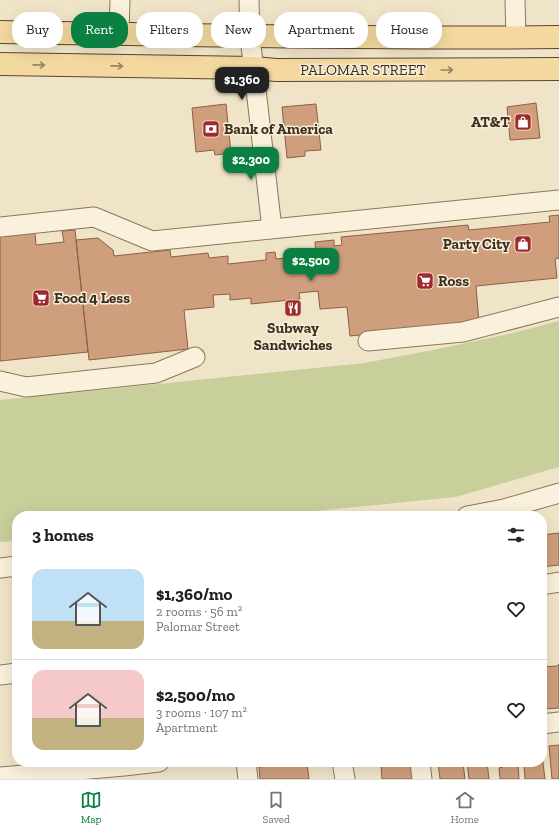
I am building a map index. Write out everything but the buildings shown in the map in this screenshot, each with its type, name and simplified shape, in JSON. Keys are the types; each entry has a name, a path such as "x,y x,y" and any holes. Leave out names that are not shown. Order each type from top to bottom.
{"main road":[{"path":"0,32 71,33"},
{"path":"128,34 211,36"},
{"path":"266,37 559,37"},
{"name":"PALOMAR STREET","path":"0,64 254,68 276,70 559,69"}],"street":[{"path":"120,0 120,12"},
{"path":"249,0 249,12"},
{"path":"515,0 516,38"},
{"path":"251,48 272,229"},
{"path":"0,227 94,217 152,242 559,200"},
{"path":"368,341 463,332 559,307"},
{"path":"0,381 26,387 156,374 195,357"},
{"path":"493,511 559,494"},
{"path":"0,568 12,567"},
{"path":"547,584 559,582"},
{"path":"0,675 12,674"},
{"path":"547,723 559,722"},
{"path":"0,777 95,767"},
{"path":"247,767 248,779"},
{"path":"343,767 345,779"},
{"path":"421,767 422,779"}],"green space":[{"path":"559,321 559,467 456,497 315,511 12,511 12,541 0,542 0,400 364,363 513,333"}],"place":[{"name":"AT&T","path":"523,122"},
{"name":"Bank of America","path":"211,129"},
{"name":"Party City","path":"523,244"},
{"name":"Ross","path":"425,281"},
{"name":"Food 4 Less","path":"41,298"},
{"name":"Subway Sandwiches","path":"293,308"}]}
